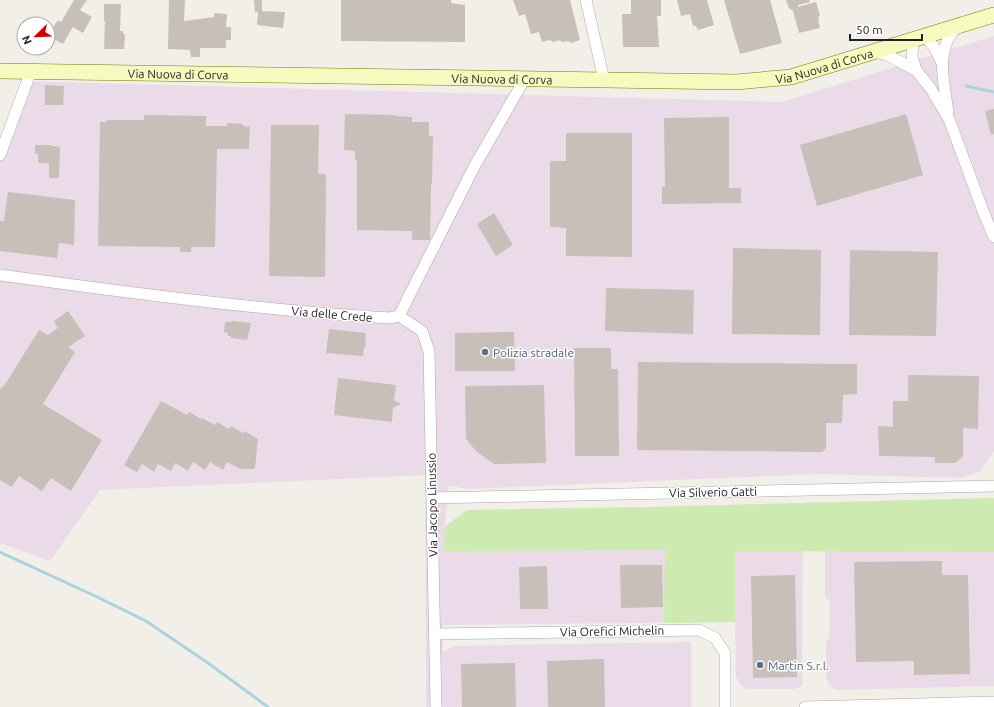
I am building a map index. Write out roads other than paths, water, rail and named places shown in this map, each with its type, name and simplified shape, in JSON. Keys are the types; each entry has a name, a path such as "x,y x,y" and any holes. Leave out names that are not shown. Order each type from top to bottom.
{"main road":[{"name":"Via Nuova di Corva","path":"0,71 736,82 791,77 994,15"}],"street":[{"path":"586,0 604,80"},
{"path":"960,25 951,34 942,63 943,82 949,119 983,212 994,237"},
{"path":"942,63 934,47 919,38 912,56 916,70 931,89 949,119"},
{"path":"874,52 887,55 916,70"},
{"path":"0,155 32,72"},
{"path":"399,316 474,167 524,80"},
{"name":"Via delle Crede","path":"0,275 205,302 322,314 389,318 399,316"},
{"name":"Via Jacopo Linussio","path":"399,316 422,331 429,351 436,707"},
{"name":"Via Silverio Gatti","path":"432,498 994,486"},
{"name":"Via Orefici Michelin","path":"434,634 699,630 715,638 725,653 725,707"},
{"path":"805,707 994,702"}],"waterway":[{"path":"966,86 994,92"},
{"path":"0,552 146,621 208,663 268,707"}],"place":[{"name":"Polizia stradale","path":"485,352"},
{"name":"Martin S.r.l.","path":"760,665"}]}
